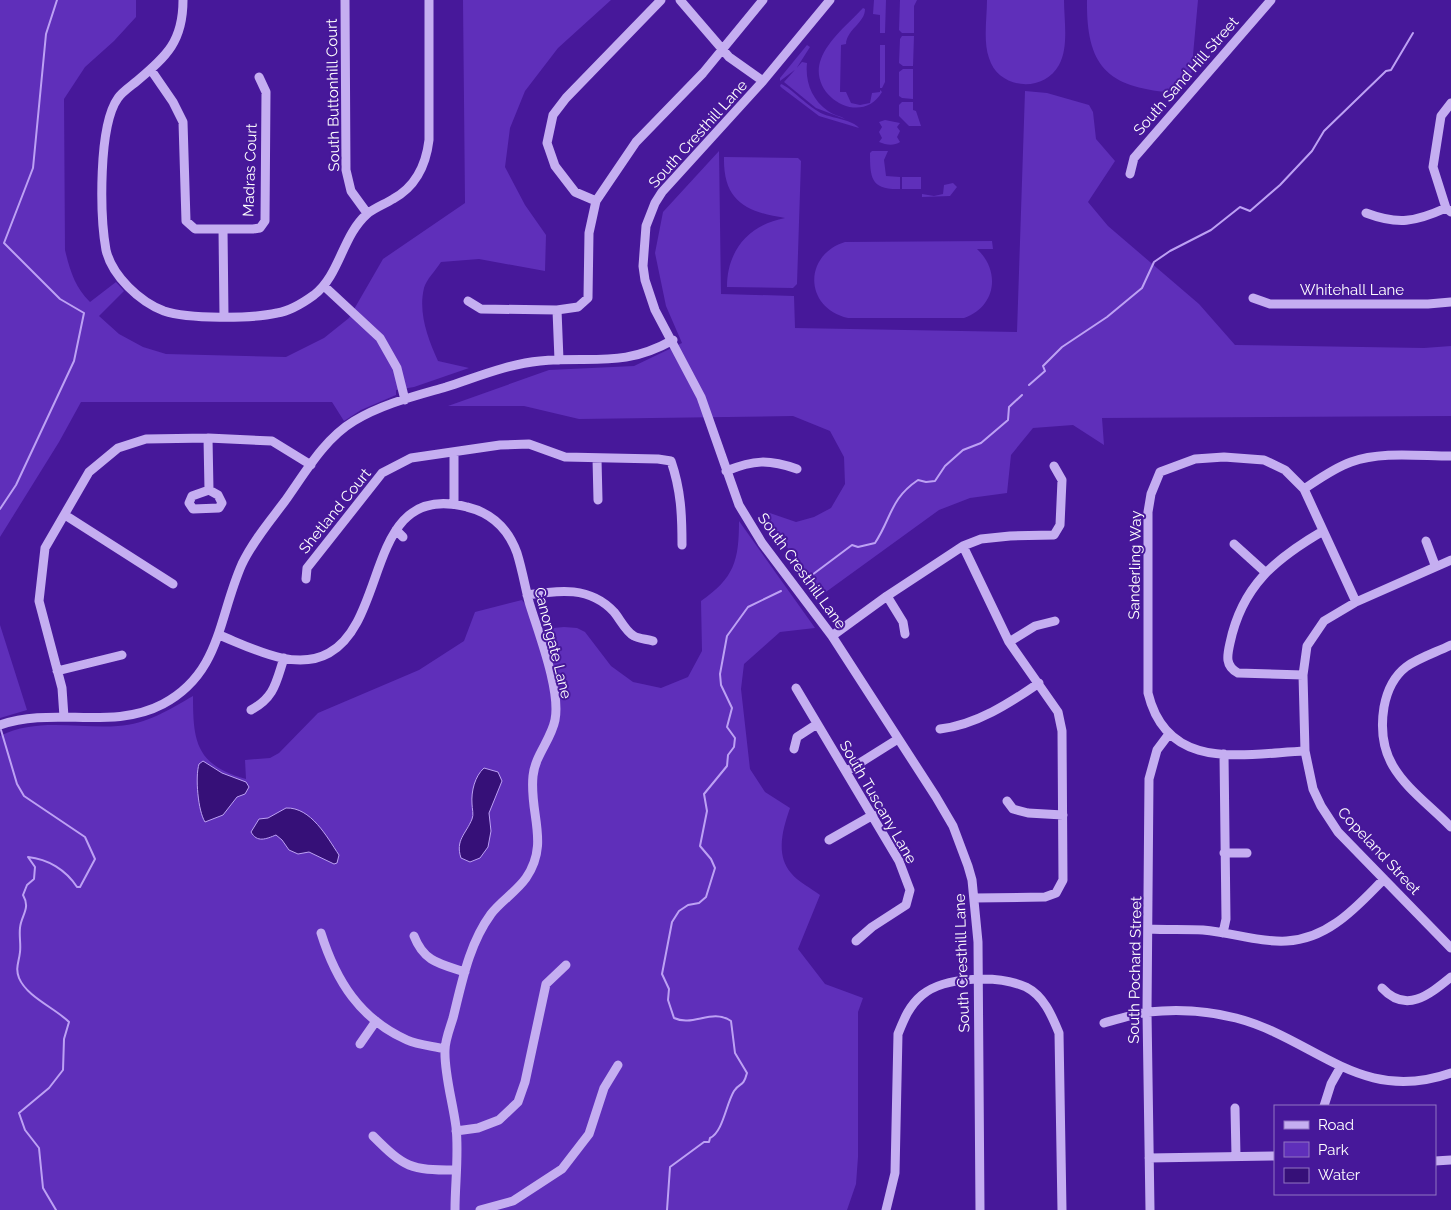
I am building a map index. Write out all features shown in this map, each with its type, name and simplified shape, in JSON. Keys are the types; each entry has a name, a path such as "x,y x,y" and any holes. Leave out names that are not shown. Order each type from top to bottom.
{"street":[{"path":"183,0 183,13 178,37 168,55 118,97 106,125 103,226 107,253 125,284 149,304 181,315 224,316 258,316 286,311 314,295 324,286 354,228 367,213 405,190 415,180 424,163 429,140 429,0"},
{"name":"South Buttonhill Court","path":"345,0 346,170 351,191 367,213"},
{"path":"596,201 575,192 555,166 547,142 553,115 566,98 661,0"},
{"path":"680,0 728,56 763,81"},
{"path":"468,301 481,308 557,310 578,307 588,298 589,233 596,201 636,142 722,49 763,0"},
{"name":"South Cresthill Lane","path":"830,0 763,81 662,192 650,214 644,239 645,280 655,310 673,340 701,397 739,505 753,530 832,636 898,739 953,826 968,866 974,898 978,979 980,1210"},
{"name":"South Sand Hill Street","path":"1130,174 1134,158 1271,0"},
{"path":"151,70 173,102 183,122 186,221 195,229 223,229 224,316"},
{"name":"Madras Court","path":"223,229 260,228 265,221 266,92 259,77"},
{"path":"1366,212 1386,220 1420,219 1449,210 1433,167 1441,116 1451,103"},
{"path":"324,286 380,338 397,368 405,400"},
{"name":"Whitehall Lane","path":"1253,298 1270,304 1451,302"},
{"path":"557,310 559,360"},
{"path":"0,726 28,718 64,716 117,717 133,715 161,705 186,689 196,678 211,655 236,580 250,549 323,448 342,429 366,414 524,363 629,358 654,350 673,340"},
{"path":"64,716 62,688 39,601 45,548 89,472 118,448 146,439 208,438 272,441 311,465"},
{"path":"208,438 209,490"},
{"name":"Shetland Court","path":"306,579 307,568 382,473 411,458 500,445 528,444 565,457 658,459 670,461 678,482 683,508 682,545"},
{"path":"454,453 454,503"},
{"path":"1304,489 1332,470 1358,460 1375,457 1451,456"},
{"name":"Sanderling Way","path":"1305,751 1224,754 1202,752 1188,748 1168,734 1156,718 1148,693 1148,512 1151,494 1160,472 1195,459 1244,457 1275,464 1285,470 1304,489 1356,602"},
{"path":"597,459 598,500"},
{"path":"726,471 750,462 775,461 797,469"},
{"path":"832,636 887,596 962,546 981,540 1010,536 1054,535 1060,525 1062,480 1054,466"},
{"name":"Canongate Lane","path":"219,635 284,658 307,661 331,652 346,637 359,617 381,559 396,530 405,517 428,506 454,503 485,511 505,530 516,552 555,693 556,707 550,735 538,755 533,775 533,803 539,836 538,854 526,879 491,914 476,940 465,972 445,1049 456,1131 455,1210"},
{"path":"65,515 173,584"},
{"path":"396,530 403,537"},
{"path":"1303,675 1238,673 1232,669 1228,662 1233,629 1246,598 1265,572 1284,555 1323,531"},
{"path":"1426,541 1435,565"},
{"path":"1234,544 1265,572"},
{"path":"962,546 1009,642 1058,712 1062,731 1063,880 1056,893 1045,897 974,898"},
{"name":"Copeland Street","path":"1451,560 1435,565 1356,602 1324,621 1307,646 1303,675 1305,751 1314,789 1329,820 1451,948"},
{"path":"527,595 563,590 582,593 599,600 613,611 634,636 653,641"},
{"path":"887,596 903,622 904,634"},
{"path":"1009,642 1035,626 1055,620"},
{"path":"1449,822 1398,774 1384,750 1382,736 1388,691 1399,673 1407,666 1451,645"},
{"path":"57,671 122,655"},
{"path":"251,710 264,703 274,689 284,658"},
{"path":"940,728 957,727 1010,703 1039,683"},
{"name":"South Tuscany Lane","path":"796,688 899,860 910,890 906,905 872,927 856,941"},
{"path":"794,749 797,737 817,724"},
{"name":"South Pochard Street","path":"1150,1210 1147,1012 1149,779 1157,750 1168,734"},
{"path":"847,771 898,739"},
{"path":"1223,933 1226,919 1224,754"},
{"path":"1007,801 1012,809 1028,813 1063,815"},
{"path":"829,840 873,815"},
{"path":"1224,853 1247,853"},
{"path":"1149,929 1203,930 1266,942 1281,942 1310,937 1348,915 1384,879"},
{"path":"320,933 330,963 349,996 376,1021 408,1040 445,1049"},
{"path":"414,936 420,950 434,962 465,972"},
{"path":"456,1131 478,1128 499,1120 518,1102 546,984 566,965"},
{"path":"1382,988 1392,999 1410,1001 1433,992 1451,977"},
{"path":"886,1210 895,1173 898,1034 906,1013 923,994 950,982 978,979 1005,981 1027,988 1048,1008 1059,1033 1062,1210"},
{"path":"1104,1023 1147,1012 1186,1011 1236,1018 1290,1040 1340,1068 1369,1077 1401,1082 1418,1082 1451,1073"},
{"path":"360,1044 376,1021"},
{"path":"480,1210 513,1202 562,1169 589,1134 604,1088 618,1065"},
{"path":"1324,1105 1331,1084 1340,1068"},
{"path":"1235,1108 1236,1156"},
{"path":"374,1136 396,1159 421,1170 455,1170"},
{"path":"1149,1158 1274,1156"},
{"path":"1436,1160 1451,1160"}],"green space":[{"path":"0,0 136,0 136,17 114,41 85,67 64,99 65,250 69,265 77,284 90,302 116,282 124,291 99,316 119,334 143,347 166,354 286,357 324,338 349,318 383,259 465,203 463,0 611,0 558,48 525,91 510,128 505,167 525,205 546,235 545,271 479,259 441,262 425,285 422,297 423,316 438,361 469,368 414,387 396,390 396,395 361,410 344,421 332,402 81,402 59,442 0,537"},
{"path":"874,0 886,0 885,33 880,33 880,15 873,14"},
{"path":"900,0 917,0 914,6 914,33 902,33 899,30"},
{"path":"987,0 1064,0 1064,50 1059,65 1052,74 1032,84 1021,84 1001,76 994,68 987,51"},
{"path":"1087,0 1198,0 1191,77 1176,93 1134,86 1119,80 1106,71 1097,59 1091,43"},
{"path":"863,8 865,9 862,18 849,34 846,44 841,45 840,92 846,92 851,103 860,105 870,103 872,93 880,92 880,90 882,92 873,102 862,107 850,107 838,103 829,95 822,84 819,72 824,52 839,32"},
{"path":"902,36 914,36 913,66 903,66 899,63 900,39"},
{"path":"807,45 810,47 796,69 780,81 780,78"},
{"path":"880,45 885,45 885,82 882,88 880,88"},
{"path":"802,62 807,63 807,77 811,90 818,102 822,107 845,119 816,108 784,82"},
{"path":"903,69 913,69 913,99 899,96 899,72"},
{"path":"781,84 818,111 852,123 859,128 819,116 782,88"},
{"path":"1025,91 1047,93 1089,105 1093,112 1096,139 1115,161 1088,202 1108,226 1199,304 1235,345 1424,348 1451,346 1451,416 1102,418 1104,445 1073,425 1033,428 1011,455 1007,493 970,498 939,510 819,597 764,511 796,522 814,517 831,508 845,484 844,457 830,431 793,416 579,419 524,406 448,406 549,370 634,366 682,343 666,306 655,253 663,212 719,151 721,294 794,296 795,328 1017,332"},
{"path":"902,102 913,102 913,110 916,111 921,126 909,126 899,116 899,105"},
{"path":"885,120 900,123 897,127 900,131 897,137 900,142 890,145 879,142 882,138 879,132 882,127 879,122"},
{"path":"872,151 888,151 884,160 886,176 900,177 900,189 883,187 874,181 871,169 870,153"},
{"path":"724,157 798,158 801,161 797,284 793,288 727,287 731,262 742,241 751,233 772,221 785,218 759,212 739,202 728,184"},
{"path":"902,177 921,177 921,189 902,189"},
{"path":"953,183 957,187 950,196 922,197 922,194 934,196 943,194 944,185"},
{"path":"992,241 993,249 977,249 985,258 990,268 992,278 989,297 975,313 964,318 848,318 834,312 823,304 817,293 814,281 816,269 822,258 831,249 845,242"},
{"path":"739,521 815,628 780,632 744,664 741,689 750,769 765,792 790,808 782,841 783,858 786,866 797,879 820,895 798,949 825,984 863,998 858,1012 858,1157 856,1184 847,1210 0,1210 0,736 14,730 43,725 103,727 129,725 157,716 193,696 194,726 201,750 207,759 217,767 246,779 245,760 270,758 279,753 318,713 419,670 464,641 475,612 522,600 543,629 564,627 577,628 585,632 611,666 633,682 661,688 688,677 702,651 701,601 712,593 728,576 736,558"},
{"path":"0,625 27,710 0,718"}],"water":[{"path":"203,761 222,773 246,782 249,787 245,794 237,797 223,815 205,822 199,802 197,785 199,764"},
{"path":"484,768 498,772 502,781 489,813 491,831 488,847 480,858 470,862 461,858 459,846 473,817 472,799 474,784"},
{"path":"286,808 303,812 317,824 339,855 337,863 334,864 309,852 298,854 289,850 276,835 259,839 253,835 251,832 259,819 268,818"}],"waterway":[{"path":"0,509 16,485 74,361 84,313 60,299 4,243 33,168 46,34 57,0"},
{"path":"1029,385 1045,371 1043,366 1062,347 1107,317 1142,288 1154,262 1170,251 1211,230 1240,207 1250,211 1280,185 1312,151 1324,131 1386,71 1391,70 1413,33"},
{"path":"808,578 852,545 858,547 875,543 892,509 902,494 918,480 926,482 935,481 945,466 963,450 981,443 1008,420 1009,407 1022,395"},
{"path":"667,1210 670,1167 704,1142 709,1142 721,1124 734,1091 743,1083 747,1073 735,1053 731,1021 717,1016 688,1020 674,1018 668,1000 669,989 662,974 672,922 679,911 688,905 699,903 706,897 715,868 711,859 700,846 707,811 704,794 727,766 728,755 734,747 735,738 727,727 732,708 721,685 720,674 727,636 748,607 781,591"},
{"path":"1,730 17,784 24,796 85,837 95,859 80,887 77,887 68,875 56,866 43,860 28,857 35,867 34,879 27,885 23,895 26,908 20,928 20,949 17,968 19,978 28,991 69,1022 64,1039 63,1070 49,1088 19,1113 25,1130 39,1148 43,1188 56,1210"}]}
